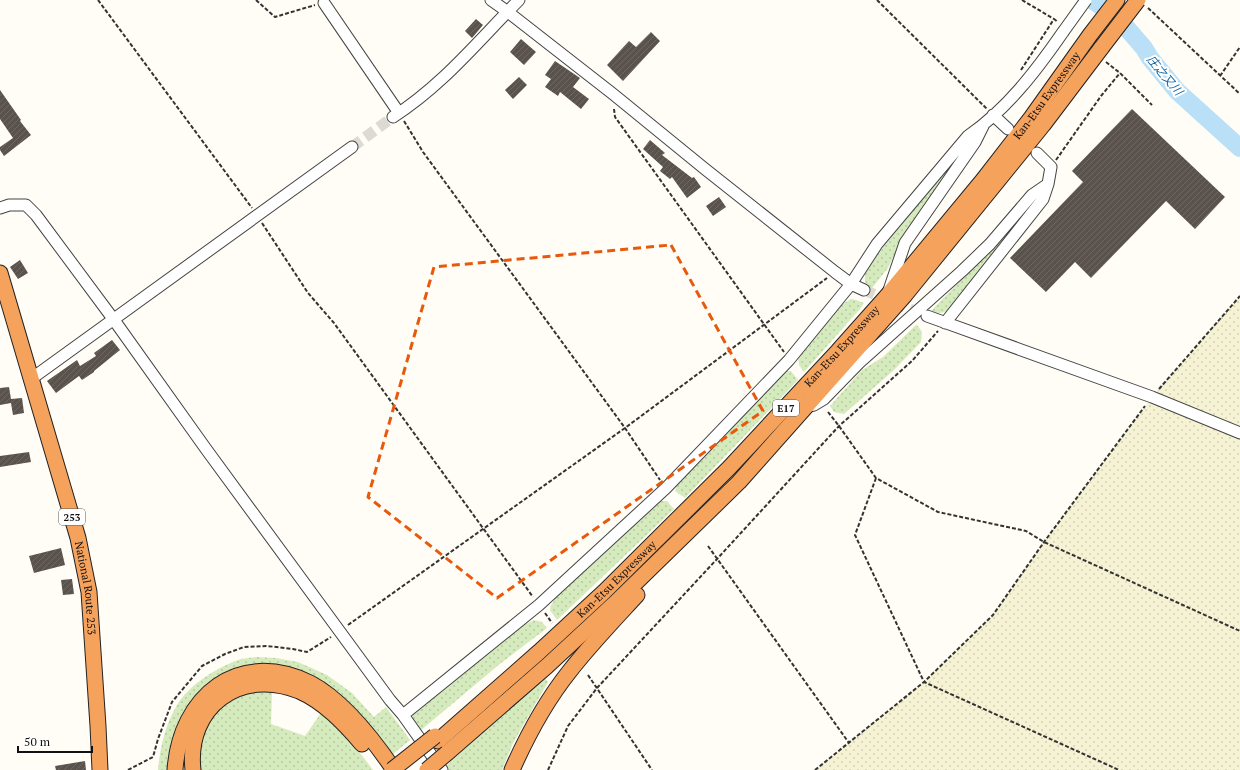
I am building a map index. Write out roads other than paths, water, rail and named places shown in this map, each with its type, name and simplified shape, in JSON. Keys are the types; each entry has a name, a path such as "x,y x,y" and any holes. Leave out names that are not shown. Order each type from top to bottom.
{"highway":[{"name":"Kan-Etsu Expressway","path":"401,770 539,652 610,586 729,468 887,296 983,180 1031,118 1090,35 1117,0"},
{"name":"Kan-Etsu Expressway","path":"426,770 547,666 604,614 740,482 905,295 1043,125 1104,54 1141,2"},
{"name":"National Route 253","path":"0,273 78,538 89,592 100,770"},
{"path":"512,770 549,700 569,672 740,482"},
{"path":"174,770 180,738 199,702 209,691 220,683 249,673 278,673 294,677 323,691 361,727 374,742 393,770 436,739"},
{"path":"193,770 193,746 196,734 201,721 209,709 220,698 244,686 270,684 284,686 298,691 322,705 353,733 382,770"}],"street":[{"path":"491,0 613,94 835,272 851,284 864,290"},
{"path":"324,3 396,115 440,82 519,0"},
{"path":"403,715 539,605 666,488 789,360 851,284 877,244 968,136 983,126 1019,90 1044,59 1086,0"},
{"path":"993,115 1008,129"},
{"path":"887,296 905,243 976,142 983,126"},
{"path":"31,379 352,147"},
{"path":"945,323 1044,199 1051,167 1038,153"},
{"path":"805,407 814,405 824,400 859,363 990,244 1032,195 1048,184"},
{"path":"0,208 9,205 26,205 36,215 114,320 196,436 390,700 403,715 442,770"},
{"path":"927,316 1152,398 1240,433"}],"waterway":[{"name":"庄之又川","path":"1092,0 1118,18 1144,48 1150,58 1177,91 1240,148"}],"tunnel":[{"path":"352,147 393,117"},
{"path":"864,290 924,315"}]}
